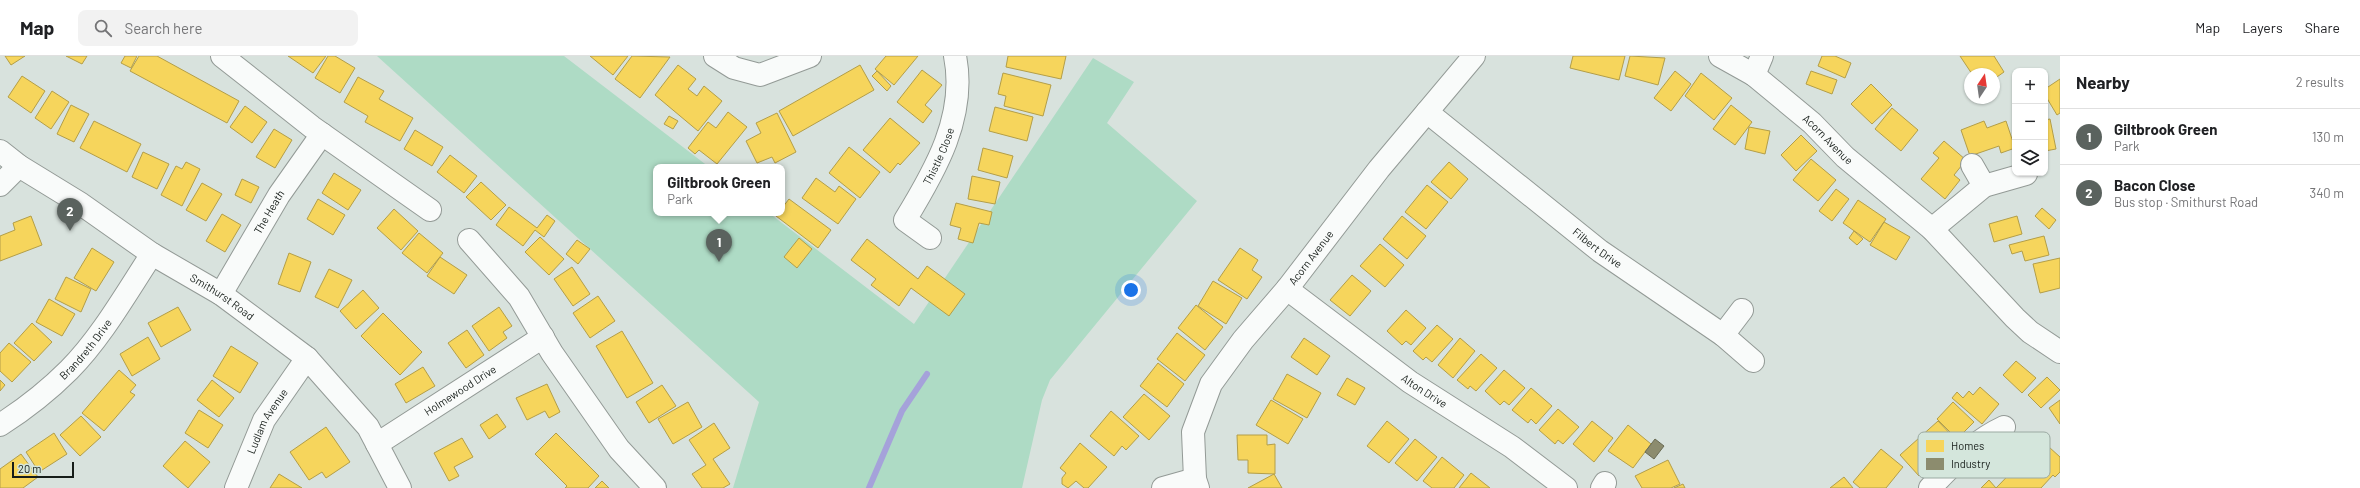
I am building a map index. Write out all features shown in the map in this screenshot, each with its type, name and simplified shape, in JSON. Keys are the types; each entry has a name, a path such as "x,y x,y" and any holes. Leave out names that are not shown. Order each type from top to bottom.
{"street":[{"path":"222,56 322,134 430,210"},
{"path":"715,56 734,68 760,75 810,56"},
{"name":"Thistle Close","path":"930,238 905,220 943,151 956,108 958,72 955,56"},
{"name":"Acorn Avenue","path":"1163,488 1196,484 1192,432 1211,384 1243,340 1287,289 1379,169 1474,56"},
{"name":"Acorn Avenue","path":"1720,56 1758,66 1845,157 1932,229 2015,318 2030,332 2060,352"},
{"name":"Filbert Drive","path":"1427,112 1477,154 1600,250 1723,334 1753,360"},
{"name":"The Heath","path":"221,294 279,195 322,134"},
{"name":"Smithurst Road","path":"0,151 20,166 82,204 152,254 221,294 307,358 368,427 400,488"},
{"path":"1972,165 1984,186"},
{"path":"0,185 20,166"},
{"path":"1932,229 1984,186 2019,176"},
{"path":"469,240 519,297 543,337 619,449 655,488"},
{"name":"Brandreth Drive","path":"0,425 30,406 70,369 106,324 152,254"},
{"name":"Alton Drive","path":"1287,289 1404,377 1512,446 1566,488"},
{"path":"1723,334 1742,310"},
{"name":"Holmewood Drive","path":"377,444 543,337"},
{"name":"Ludlam Avenue","path":"236,488 264,420 307,358"},
{"path":"1994,432 2004,427"},
{"path":"1930,488 1940,478"}],"green space":[{"path":"377,56 564,56 705,164 653,164 653,216 773,216 914,324 1093,58 1134,82 1107,123 1197,201 1050,380 1042,400 1022,488 733,488 759,402"}],"building: Homes":[{"path":"5,56 25,56 11,65"},
{"path":"66,56 87,56 82,64"},
{"path":"125,56 137,56 131,68 121,63"},
{"path":"139,56 157,56 239,101 227,123 130,71"},
{"path":"288,56 326,56 313,73"},
{"path":"328,56 335,56 355,68 340,93 315,78"},
{"path":"590,56 628,56 613,75"},
{"path":"632,56 670,57 640,98 615,79"},
{"path":"886,56 918,56 894,85 875,69"},
{"path":"1008,56 1066,56 1061,79 1006,67"},
{"path":"1573,56 1625,56 1619,80 1570,68"},
{"path":"1630,56 1665,58 1658,85 1625,76"},
{"path":"1822,56 1835,56 1851,63 1845,78 1818,66"},
{"path":"1960,56 1994,56 2004,72 2000,75 2000,68 1968,68"},
{"path":"678,65 696,79 688,89 697,96 704,86 722,101 698,131 655,95"},
{"path":"860,65 874,90 793,136 779,111"},
{"path":"922,70 942,85 925,105 932,111 923,123 897,102"},
{"path":"877,71 891,86 887,91 872,76"},
{"path":"1675,71 1691,84 1671,111 1654,98"},
{"path":"1811,71 1837,80 1832,94 1806,84"},
{"path":"1003,73 1051,85 1043,116 1004,106 1006,96 998,94"},
{"path":"1701,73 1732,98 1714,120 1685,96"},
{"path":"22,76 45,91 31,113 8,97"},
{"path":"358,77 384,91 379,99 413,118 400,141 365,122 368,116 344,102"},
{"path":"2060,79 2060,113 2057,115 2048,100 2048,87"},
{"path":"1871,84 1892,105 1872,124 1851,104"},
{"path":"52,91 69,102 51,129 35,118"},
{"path":"71,105 89,114 74,142 57,134"},
{"path":"1731,105 1752,122 1735,145 1713,129"},
{"path":"245,106 267,122 252,143 230,127"},
{"path":"995,107 1033,117 1027,141 989,131"},
{"path":"1892,108 1918,130 1901,151 1875,129"},
{"path":"728,112 747,127 717,164 699,150 695,154 688,148 708,122 716,128"},
{"path":"777,113 796,152 775,163 772,157 757,163 746,141 761,133 756,123"},
{"path":"669,116 678,121 673,129 664,124"},
{"path":"890,118 920,143 900,165 898,163 890,173 863,150"},
{"path":"2048,119 2050,119 2056,149 2048,150 2048,140"},
{"path":"94,121 141,144 127,172 80,148"},
{"path":"1984,121 1987,128 2006,121 2012,139 2012,149 2001,153 1999,146 1970,156 1961,130"},
{"path":"1749,127 1770,131 1765,154 1745,149"},
{"path":"274,129 292,140 275,168 256,157"},
{"path":"415,130 443,147 432,166 404,149"},
{"path":"1801,135 1817,151 1796,171 1781,155"},
{"path":"1944,141 1966,160 1954,175 1960,180 1945,199 1921,179 1939,158 1933,153"},
{"path":"849,147 880,172 860,198 829,173"},
{"path":"983,148 1013,156 1007,178 978,170"},
{"path":"143,152 169,164 157,189 132,177"},
{"path":"450,155 477,176 464,193 437,172"},
{"path":"1811,159 1836,180 1818,201 1793,180"},
{"path":"186,162 200,169 182,206 161,195 176,166 182,169"},
{"path":"1449,162 1468,179 1451,199 1431,182"},
{"path":"334,173 361,190 348,210 322,193"},
{"path":"972,176 1000,182 995,204 968,199"},
{"path":"816,178 835,192 839,186 856,199 838,224 802,198"},
{"path":"242,179 259,187 251,203 235,195"},
{"path":"481,182 506,205 491,220 466,197"},
{"path":"202,183 222,194 206,221 186,210"},
{"path":"1427,185 1448,202 1426,229 1405,212"},
{"path":"1836,189 1849,199 1832,221 1819,211"},
{"path":"318,199 345,215 333,235 307,219"},
{"path":"789,199 831,230 818,248 776,216 785,216 785,204"},
{"path":"1858,200 1886,219 1870,242 1843,223"},
{"path":"956,203 992,212 989,225 979,223 973,243 958,239 961,228 950,225"},
{"path":"509,207 537,228 547,215 555,221 544,237 535,230 523,246 496,225"},
{"path":"2042,208 2056,220 2049,229 2035,216"},
{"path":"394,209 418,231 401,250 377,228"},
{"path":"222,214 241,225 225,252 206,241"},
{"path":"31,216 42,245 0,261 0,236 15,230 13,223"},
{"path":"1402,216 1426,236 1407,259 1383,239"},
{"path":"2017,216 2022,234 1994,242 1989,224"},
{"path":"1884,222 1910,237 1896,260 1870,245"},
{"path":"1854,231 1863,239 1857,245 1849,238"},
{"path":"419,233 443,253 427,273 402,253"},
{"path":"2044,236 2049,255 2025,261 2022,251 2012,254 2009,245"},
{"path":"540,237 564,259 549,275 525,252"},
{"path":"799,238 812,249 797,268 784,257"},
{"path":"867,239 918,279 927,266 965,294 949,316 911,288 899,306 871,285 876,279 851,260"},
{"path":"577,240 590,249 578,264 566,254"},
{"path":"1380,244 1404,265 1385,287 1360,266"},
{"path":"92,248 114,262 96,291 74,278"},
{"path":"1240,248 1258,260 1252,270 1262,277 1247,299 1218,280"},
{"path":"289,253 311,262 300,292 278,284"},
{"path":"440,257 467,275 454,294 427,276"},
{"path":"2060,258 2060,288 2040,293 2033,264"},
{"path":"572,267 590,294 573,306 554,279"},
{"path":"329,269 352,280 338,308 315,297"},
{"path":"1352,275 1371,291 1350,316 1330,300"},
{"path":"66,277 91,289 81,312 55,299"},
{"path":"1213,281 1242,298 1226,324 1198,306"},
{"path":"363,290 379,308 356,329 340,311"},
{"path":"598,296 615,321 590,338 573,313"},
{"path":"49,299 75,314 62,336 36,322"},
{"path":"1196,305 1223,327 1205,350 1178,328"},
{"path":"178,307 191,330 161,347 148,323"},
{"path":"499,307 512,326 503,332 507,338 489,351 472,326"},
{"path":"1406,310 1426,328 1411,345 1406,341 1402,345 1387,331"},
{"path":"383,313 422,352 400,375 361,336"},
{"path":"32,323 52,342 34,361 14,343"},
{"path":"1437,325 1453,339 1432,362 1426,357 1423,360 1413,351"},
{"path":"467,330 484,355 466,368 448,343"},
{"path":"622,331 653,383 627,398 596,346"},
{"path":"1177,333 1205,355 1185,381 1157,359"},
{"path":"148,337 160,359 132,376 120,354"},
{"path":"1304,338 1330,356 1317,375 1291,357"},
{"path":"1460,338 1475,351 1453,378 1438,365"},
{"path":"9,343 31,362 12,382 0,371 0,353"},
{"path":"231,346 258,363 240,393 213,376"},
{"path":"1481,354 1497,368 1476,391 1470,386 1468,389 1457,380"},
{"path":"2016,361 2036,378 2022,393 2003,375"},
{"path":"1158,363 1184,384 1167,407 1140,386"},
{"path":"423,367 435,386 406,403 395,384"},
{"path":"119,370 136,385 130,392 135,395 104,431 82,413"},
{"path":"1504,370 1525,388 1509,405 1504,401 1500,405 1485,391"},
{"path":"1287,374 1321,393 1307,418 1273,399"},
{"path":"2047,377 2060,390 2041,408 2028,395"},
{"path":"1347,378 1365,388 1355,405 1337,395"},
{"path":"0,380 5,385 0,391"},
{"path":"212,380 234,398 219,417 197,400"},
{"path":"547,384 560,412 549,418 545,411 527,420 516,398"},
{"path":"662,385 676,406 649,423 636,402"},
{"path":"1980,387 1999,404 1982,424 1952,398 1957,392 1963,398 1969,391 1973,395"},
{"path":"1531,388 1552,406 1536,424 1531,419 1528,423 1512,410"},
{"path":"1144,394 1170,416 1149,440 1123,417"},
{"path":"1271,400 1303,419 1288,444 1256,425"},
{"path":"2060,400 2060,424 2049,408"},
{"path":"688,402 702,427 673,444 658,419"},
{"path":"1953,402 1974,422 1964,432 1950,432 1937,419"},
{"path":"1558,409 1579,427 1563,444 1558,440 1555,444 1539,430"},
{"path":"199,410 223,425 208,448 185,433"},
{"path":"1111,411 1139,436 1126,450 1122,446 1114,456 1090,436"},
{"path":"497,414 506,427 489,439 480,425"},
{"path":"81,416 101,437 80,456 60,435"},
{"path":"1387,421 1409,439 1389,463 1367,446"},
{"path":"1592,421 1613,438 1594,462 1573,444"},
{"path":"1938,421 1948,432 1926,432"},
{"path":"714,423 730,448 713,459 730,484 723,488 702,488 692,474 706,465 689,440"},
{"path":"1628,425 1651,444 1633,468 1608,451"},
{"path":"326,427 350,462 326,478 322,472 309,480 290,452"},
{"path":"54,433 67,454 39,472 26,452"},
{"path":"556,433 599,476 588,488 565,488 567,486 535,454"},
{"path":"1237,435 1267,435 1267,445 1275,444 1275,474 1248,473 1248,460 1238,460"},
{"path":"462,438 473,457 454,467 459,476 449,481 434,453"},
{"path":"1415,439 1437,457 1417,481 1395,463"},
{"path":"1918,439 1918,475 1900,455"},
{"path":"185,441 210,462 188,488 163,466"},
{"path":"1080,443 1107,467 1088,488 1084,488 1076,481 1068,488 1062,484 1062,478 1066,473 1060,468"},
{"path":"2050,448 2060,457 2060,472 2055,477 2053,475 2041,488 1996,488 2006,478 2050,478"},
{"path":"1881,449 1903,467 1886,488 1860,488 1853,482"},
{"path":"21,454 38,477 23,488 0,488 0,469"},
{"path":"1442,457 1464,475 1454,488 1432,488 1423,481"},
{"path":"1668,460 1680,484 1671,488 1642,488 1635,476"},
{"path":"1471,473 1490,488 1459,488"},
{"path":"279,474 302,488 270,488"},
{"path":"1274,474 1282,488 1248,488"},
{"path":"1844,477 1853,488 1830,488"},
{"path":"1989,480 1996,488 1981,488"},
{"path":"602,481 609,488 595,488"},
{"path":"1683,484 1685,488 1674,488"}],"building: Industry":[{"path":"1655,439 1664,446 1654,459 1645,452"}],"waterway":[{"path":"869,488 902,411 927,374"}],"place":[{"name":"Bacon Close","path":"70,231"},
{"name":"Giltbrook Green","path":"719,262"}]}
